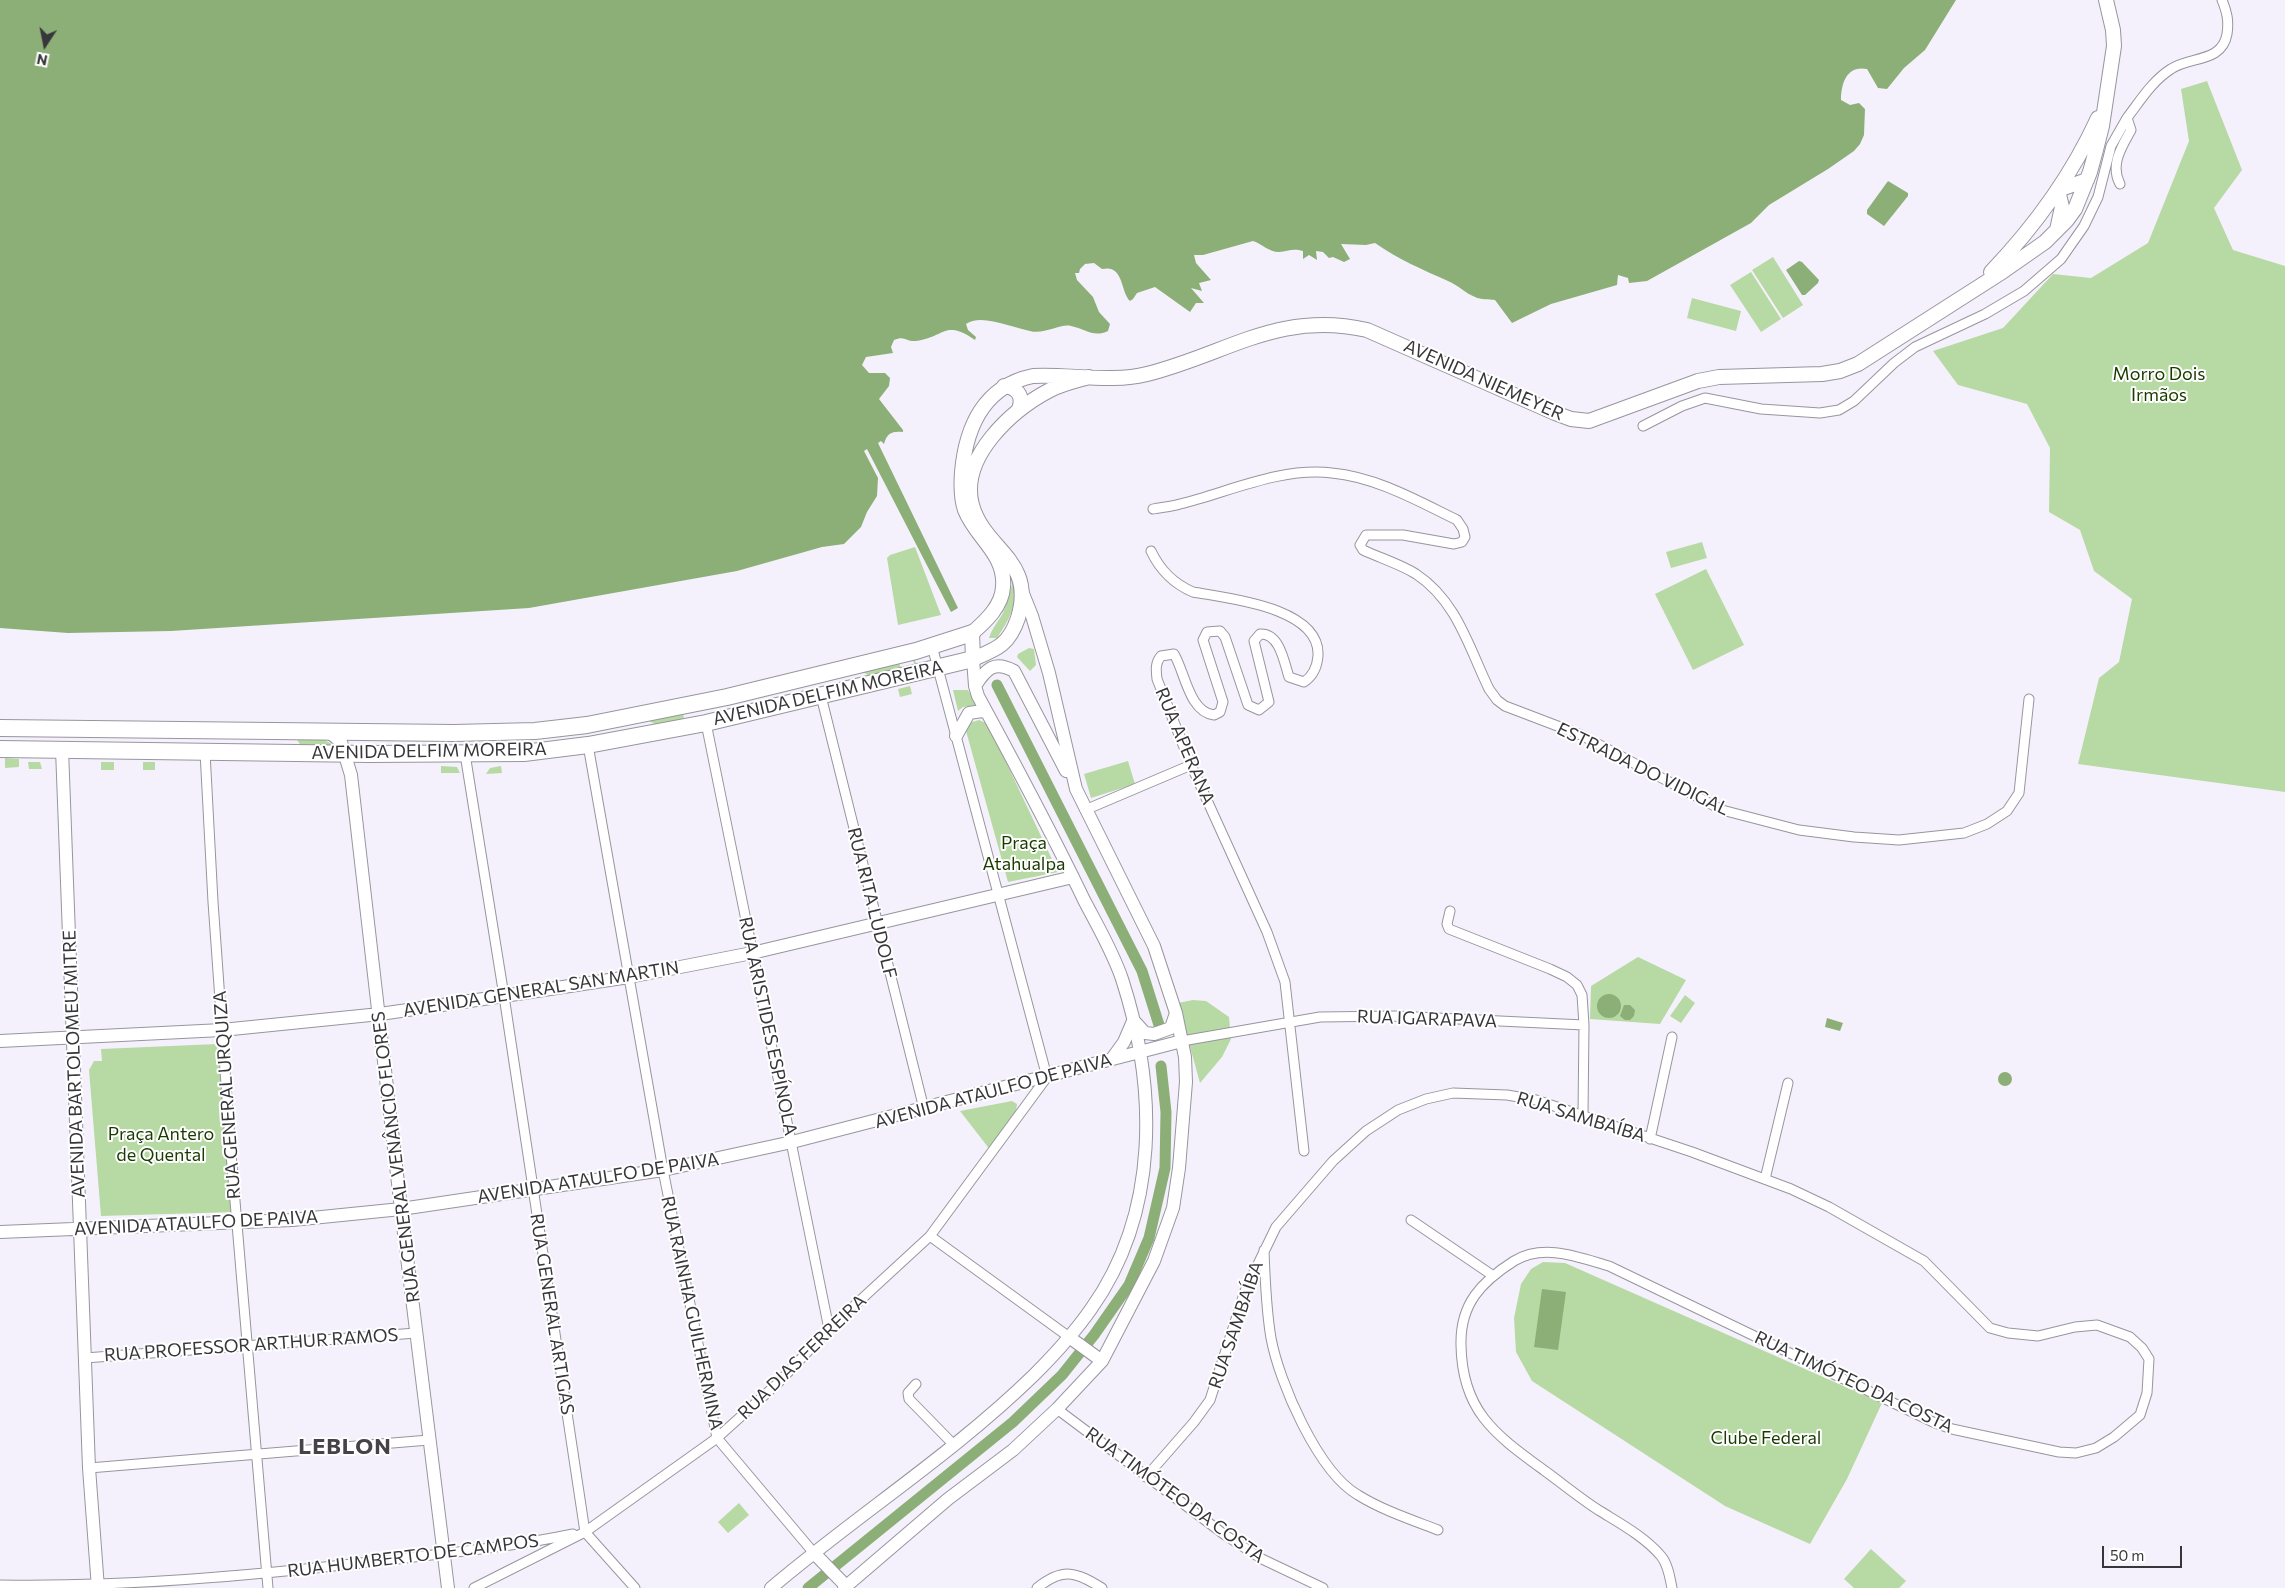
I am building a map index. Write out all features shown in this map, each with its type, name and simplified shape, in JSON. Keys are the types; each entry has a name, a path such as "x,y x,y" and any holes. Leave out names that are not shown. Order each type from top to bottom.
{"highway":[{"name":"AVENIDA DELFIM MOREIRA","path":"0,728 493,734 587,725 727,697 932,646 972,633"},
{"name":"AVENIDA DELFIM MOREIRA","path":"0,749 346,754 524,752 588,745 706,723 973,659"},
{"path":"62,749 69,740 148,740 162,730"}],"main road":[{"name":"AVENIDA NIEMEYER","path":"972,633 997,606 1004,588 1003,569 998,558 972,523 965,509 962,492 964,455 969,434 976,419 988,401 1004,386 1017,379 1032,376 1089,377 1145,375 1274,330 1313,324 1349,326 1367,330 1555,413 1571,419 1589,421 1698,381 1719,377 1800,376 1840,371 1858,364 1873,355 2032,251 2056,232 2075,209 2087,180 2102,126 2114,38 2106,0"},
{"name":"AVENIDA NIEMEYER","path":"1977,287 2030,228 2058,190 2085,146 2106,99"},
{"path":"2056,232 2062,206 2058,190 2087,180"},
{"name":"AVENIDA NIEMEYER","path":"997,649 1005,644 1015,625 1021,608 1022,591 1017,572 977,517 970,494 974,470 981,453 992,436 1019,409 1067,382 1089,377"},
{"path":"1004,386 1014,388 1019,392 1021,398 1019,409"},
{"path":"1022,591 1036,628 1049,673 1076,789"},
{"path":"771,1588 813,1552 908,1482 954,1445 1034,1375 1069,1337 1092,1308 1112,1274 1125,1246 1135,1215 1145,1171 1147,1142 1141,1052 1121,976 1073,877 987,713 975,686 972,633"},
{"name":"AVENIDA DELFIM MOREIRA","path":"973,659 997,649"},
{"path":"813,1552 846,1588 948,1499 1013,1450 1057,1409 1102,1361 1154,1261 1173,1208 1184,1117 1186,1082 1182,1041 1176,1013 1154,946 1076,789 1014,672 1005,666 998,665 984,673 975,686"},
{"path":"956,736 968,713 982,711 987,713"},
{"name":"RUA GENERAL VENÂNCIO FLORES","path":"329,732 341,742 351,774 401,1209 448,1588"},
{"name":"AVENIDA BARTOLOMEU MITRE","path":"62,749 88,1468 98,1586"},
{"name":"AVENIDA GENERAL SAN MARTIN","path":"0,1041 222,1030 380,1014 630,977 752,953 1073,877"},
{"path":"1134,1021 1145,1033 1154,1034 1171,1028 1176,1013"},
{"path":"1111,1060 1124,1042 1134,1021"},
{"name":"AVENIDA ATAULFO DE PAIVA","path":"0,1232 238,1224 401,1209 663,1170 792,1142 1182,1041"},
{"path":"1069,1337 1102,1361"}],"street":[{"path":"1643,426 1682,406 1705,398 1761,409 1820,412 1839,410 1854,401 1894,363 1915,347 1985,314 2024,291 2061,259 2084,226 2098,197 2111,146 2127,118 2153,85 2173,68 2205,58 2217,52 2223,46 2228,23 2222,0"},
{"path":"2120,184 2116,176 2115,166 2120,151 2131,130 2127,118"},
{"name":"ESTRADA DO VIDIGAL","path":"1154,508 1179,505 1295,474 1332,473 1371,482 1457,520 1463,529 1465,537 1462,542 1454,544 1403,535 1366,535 1360,545 1363,550 1414,573 1432,586 1450,606 1489,689 1497,700 1505,706 1582,735 1722,810 1799,830 1899,840 1964,833 1988,824 2007,811 2019,793 2029,699"},
{"name":"RUA APERANA","path":"1151,551 1171,579 1182,588 1271,608 1285,614 1307,631 1316,643 1318,654 1316,669 1310,678 1304,682 1298,682 1290,677 1274,639 1266,634 1260,634 1254,641 1269,702 1264,708 1255,710 1248,705 1225,637 1220,631 1207,632 1203,640 1204,648 1223,702 1222,709 1214,715 1202,712 1195,703 1174,654 1161,656 1157,660 1157,679 1190,765 1270,939 1285,982 1304,1151"},
{"path":"932,646 1047,1077"},
{"name":"RUA RITA LUDOLF","path":"821,696 876,924 924,1109"},
{"name":"RUA ARISTIDES ESPÍNOLA","path":"706,723 829,1329"},
{"name":"RUA RAINHA GUILHERMINA","path":"588,745 663,1170 717,1438 813,1552"},
{"name":"RUA GENERAL URQUIZA","path":"205,752 222,1030 268,1588"},
{"name":"RUA GENERAL ARTIGAS","path":"465,754 504,996 585,1532"},
{"path":"1085,810 1190,765"},
{"path":"1450,911 1447,924 1449,929 1550,969 1567,977 1577,985 1582,995 1584,1025 1583,1114"},
{"name":"RUA IGARAPAVA","path":"1182,1041 1320,1017 1395,1016 1584,1025"},
{"path":"1650,1139 1672,1037"},
{"name":"RUA DIAS FERREIRA","path":"474,1588 585,1532 717,1438 778,1382 829,1329 930,1236 1047,1077"},
{"path":"1765,1179 1788,1083"},
{"name":"RUA SAMBAÍBA","path":"1146,1476 1194,1422 1210,1400 1232,1326 1264,1247 1281,1220 1333,1161 1366,1131 1398,1110 1426,1099 1453,1093 1476,1093 1536,1100 1583,1114 1765,1179"},
{"name":"RUA TIMÓTEO DA COSTA","path":"1672,1588 1662,1557 1637,1535 1596,1509 1507,1444 1491,1429 1471,1400 1464,1382 1460,1329 1470,1302 1492,1275 1520,1257 1547,1251 1572,1255 1609,1266 1935,1423 1952,1429 2059,1452 2076,1453 2096,1448 2114,1437 2140,1415 2147,1393 2149,1360 2142,1348 2130,1337 2097,1326 2075,1327 2038,1336 2008,1334 1990,1328 1924,1261 1829,1207 1765,1179"},
{"path":"1411,1220 1492,1275"},
{"path":"930,1236 1069,1337"},
{"path":"1264,1247 1265,1293 1271,1339 1286,1386 1305,1429 1323,1459 1338,1480 1357,1495 1438,1530"},
{"name":"RUA PROFESSOR ARTHUR RAMOS","path":"85,1358 416,1332"},
{"path":"916,1384 908,1393 910,1399 954,1445"},
{"name":"RUA TIMÓTEO DA COSTA","path":"1057,1409 1146,1476 1262,1559 1323,1588"},
{"path":"88,1468 429,1440"},
{"path":"585,1532 635,1588"},
{"name":"RUA HUMBERTO DE CAMPOS","path":"0,1585 98,1586 267,1574 443,1554 585,1532"},
{"path":"1037,1588 1056,1576 1067,1573 1086,1578 1102,1588"}],"green space":[{"name":"Morro Dois Irmãos","path":"2207,81 2242,170 2214,208 2233,250 2285,266 2285,792 2078,764 2099,678 2119,662 2132,599 2094,571 2080,530 2049,512 2050,448 2027,404 1958,385 1933,351 2003,328 2053,274 2091,278 2148,243 2189,141 2181,89"},
{"path":"1773,257 1803,305 1783,318 1752,270"},
{"path":"1751,272 1781,319 1761,332 1730,285"},
{"path":"1692,298 1741,311 1736,331 1687,318"},
{"path":"1702,542 1707,558 1671,568 1666,552"},
{"path":"915,547 941,615 898,625 887,558 890,555"},
{"path":"1706,569 1744,645 1693,670 1655,594"},
{"path":"1013,581 1015,596 1012,611 997,638 989,638 1005,609"},
{"path":"1029,648 1034,649 1036,665 1030,671 1017,657 1018,654"},
{"path":"913,660 915,660 917,666 871,677 863,672 899,663 901,668 914,664"},
{"path":"910,686 912,694 900,697 898,689"},
{"path":"953,690 968,690 976,705 963,707 958,711"},
{"path":"683,712 684,719 657,725 647,720"},
{"name":"Praça Atahualpa","path":"979,720 988,724 1058,872 1008,882 966,731 969,723"},
{"path":"296,738 325,740 335,746 301,746"},
{"path":"5,758 19,759 19,767 5,768"},
{"path":"1128,761 1135,784 1091,798 1084,774"},
{"path":"28,762 40,762 42,769 29,769"},
{"path":"101,762 114,762 114,770 101,770"},
{"path":"143,762 155,762 155,770 143,770"},
{"path":"441,766 457,767 460,773 441,773"},
{"path":"501,766 502,773 486,774 490,768"},
{"path":"1638,957 1686,980 1660,1024 1590,1019 1591,986"},
{"path":"1685,995 1695,1003 1681,1023 1670,1016"},
{"path":"1193,1000 1206,1001 1229,1017 1231,1039 1222,1057 1200,1083 1178,1003"},
{"name":"Praça Antero de Quental","path":"217,1044 235,1212 101,1216 89,1070 94,1061 102,1061 101,1049"},
{"path":"1012,1101 1017,1104 1016,1112 991,1151 960,1111"},
{"name":"Clube Federal","path":"1543,1262 1565,1263 1882,1403 1847,1479 1810,1544 1725,1506 1532,1381 1516,1352 1514,1318 1521,1284 1531,1269"},
{"path":"739,1503 749,1515 728,1533 718,1522"},
{"path":"1871,1549 1906,1581 1899,1588 1854,1588 1844,1579"}],"shaded area":[{"path":"0,0 1956,0 1925,50 1904,68 1887,89 1878,88 1867,69 1860,68 1854,70 1846,77 1842,87 1841,100 1850,105 1859,103 1865,109 1864,135 1854,151 1769,205 1751,223 1647,281 1629,283 1628,278 1618,275 1617,285 1551,304 1512,323 1495,300 1480,299 1471,295 1452,283 1402,259 1375,243 1366,245 1341,244 1350,259 1344,262 1333,257 1329,258 1323,252 1316,251 1317,260 1309,255 1303,259 1303,251 1275,252 1253,241 1203,255 1194,255 1196,263 1211,280 1199,283 1202,291 1191,288 1204,303 1196,303 1190,312 1155,287 1137,293 1130,301 1118,274 1114,270 1102,269 1094,263 1085,264 1079,273 1075,273 1077,280 1093,297 1099,312 1110,324 1108,331 1098,334 1076,327 1062,326 1035,332 997,322 980,320 966,324 968,330 976,337 975,340 965,334 951,330 916,341 903,338 894,340 891,347 893,353 866,357 862,365 869,373 885,373 890,378 889,386 879,399 903,432 890,433 884,444 881,441 878,443 958,608 951,612 867,449 864,451 878,478 877,496 867,512 861,527 844,544 822,547 737,571 529,608 171,631 68,633 0,628"},
{"path":"1888,181 1908,193 1908,196 1884,226 1867,214 1867,210"},
{"path":"1799,261 1819,280 1805,295 1802,295 1786,270"},
{"path":"1609,994 1618,997 1621,1006 1618,1015 1609,1018 1600,1015 1597,1006 1600,997"},
{"path":"1624,1005 1630,1005 1635,1010 1634,1016 1630,1020 1625,1020 1620,1016"},
{"path":"1827,1018 1843,1023 1840,1031 1825,1027"},
{"path":"2002,1072 2008,1072 2012,1079 2008,1086 2002,1086 1998,1082 1998,1076"},
{"path":"1542,1289 1566,1292 1558,1350 1534,1347"}],"waterway":[{"path":"997,685 1142,971 1159,1025"},
{"path":"808,1588 1013,1422 1062,1375 1094,1335 1129,1285 1149,1238 1165,1168 1166,1112 1161,1066"}],"district":[{"name":"LEBLON","path":"345,1447"}]}
